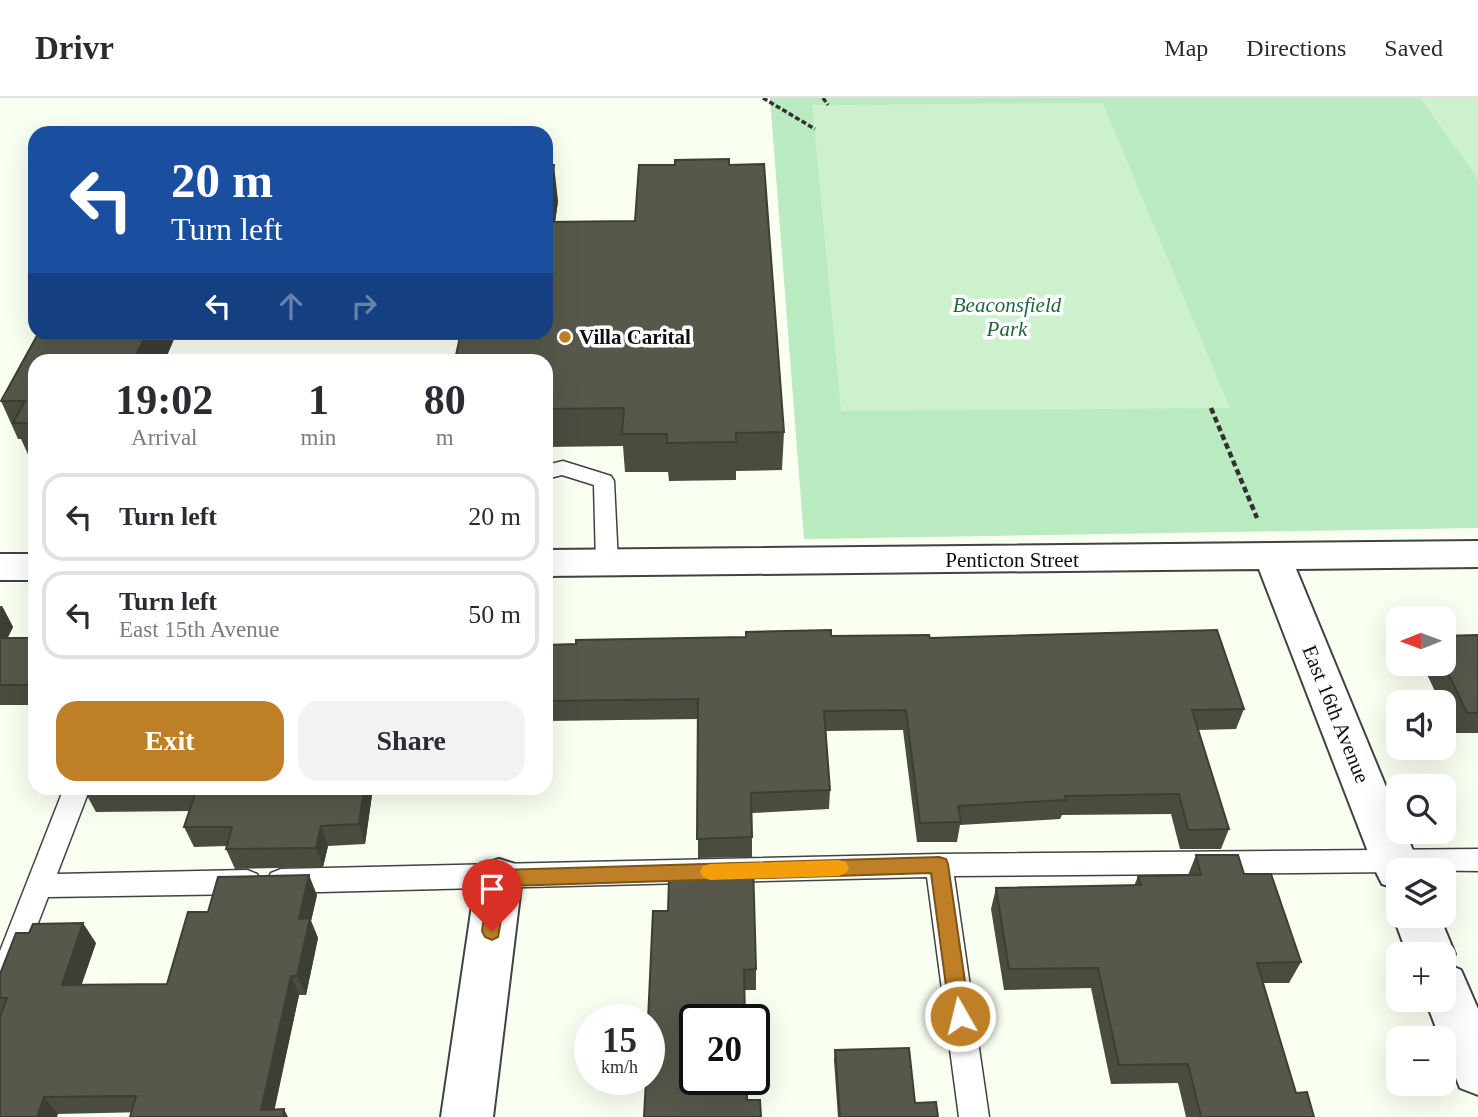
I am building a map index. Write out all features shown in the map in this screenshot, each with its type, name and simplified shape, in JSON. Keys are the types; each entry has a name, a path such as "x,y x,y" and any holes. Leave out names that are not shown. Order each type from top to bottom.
{"street":[{"name":"Penticton Street","path":"553,563 1478,554"},
{"name":"East 16th Avenue","path":"1273,558 1393,858"},
{"path":"0,567 28,566"},
{"path":"467,1117 499,878"},
{"path":"1455,1012 1478,1071"}],"lane":[{"path":"553,470 563,468 604,481 607,563"},
{"path":"0,987 74,795"},
{"path":"1456,861 1478,860"},
{"path":"39,886 499,878 939,864 1386,865"},
{"path":"939,864 974,1117"}],"path":[{"path":"764,98 815,129"},
{"path":"823,98 828,105"},
{"path":"1211,408 1273,558"}],"green space":[{"name":"Beaconsfield Park","path":"770,98 1478,98 1478,528 804,539"},
{"path":"1420,98 1478,98 1478,179"},
{"path":"1103,103 1230,408 841,411 812,105"}],"building":[{"name":"Villa Carital","path":"729,159 729,165 764,164 784,432 736,433 736,442 667,443 667,434 622,434 624,408 553,409 553,354 456,354 459,340 553,340 553,222 635,221 639,165 675,165 675,160"},
{"path":"35,340 143,340 137,354 28,354 28,423 13,423 25,401 1,401"},
{"path":"831,630 831,636 929,635 930,638 1217,630 1244,709 1192,710 1229,829 1188,830 1179,794 1065,796 1066,800 958,806 961,822 920,823 906,710 824,711 830,790 751,793 752,837 697,839 698,699 553,701 553,645 576,644 576,640 746,637 746,632"},
{"path":"1478,635 1478,713 1467,713 1449,676 1456,676 1456,636"},
{"path":"0,638 28,638 28,685 0,685"},
{"path":"195,795 363,795 359,824 321,826 316,848 226,849 232,827 184,827"},
{"path":"1196,855 1238,855 1244,874 1271,874 1301,962 1257,963 1296,1093 1307,1092 1314,1117 1201,1117 1188,1064 1119,1065 1098,968 1009,969 996,888 1141,885 1138,876 1201,875"},
{"path":"753,863 756,969 744,970 745,1004 679,1004 679,1095 747,1095 747,1100 760,1100 761,1117 644,1117 645,1095 665,1095 665,1004 649,1004 653,911 668,911 669,878 697,877 697,865"},
{"path":"309,875 299,919 310,918 297,976 291,976 261,1110 284,1109 283,1117 130,1117 136,1096 44,1097 37,1117 0,1117 0,1017 7,998 0,998 0,974 16,933 29,933 33,924 83,923 62,985 167,984 188,912 208,912 218,877"},
{"path":"909,1048 915,1103 936,1102 938,1117 840,1117 835,1050"}],"slow traffic":[{"path":"710,872 839,868"}],"place":[{"name":"Villa Carital","path":"565,337"}],"route":[{"path":"492,931 499,878 939,864 960,1016"}]}
